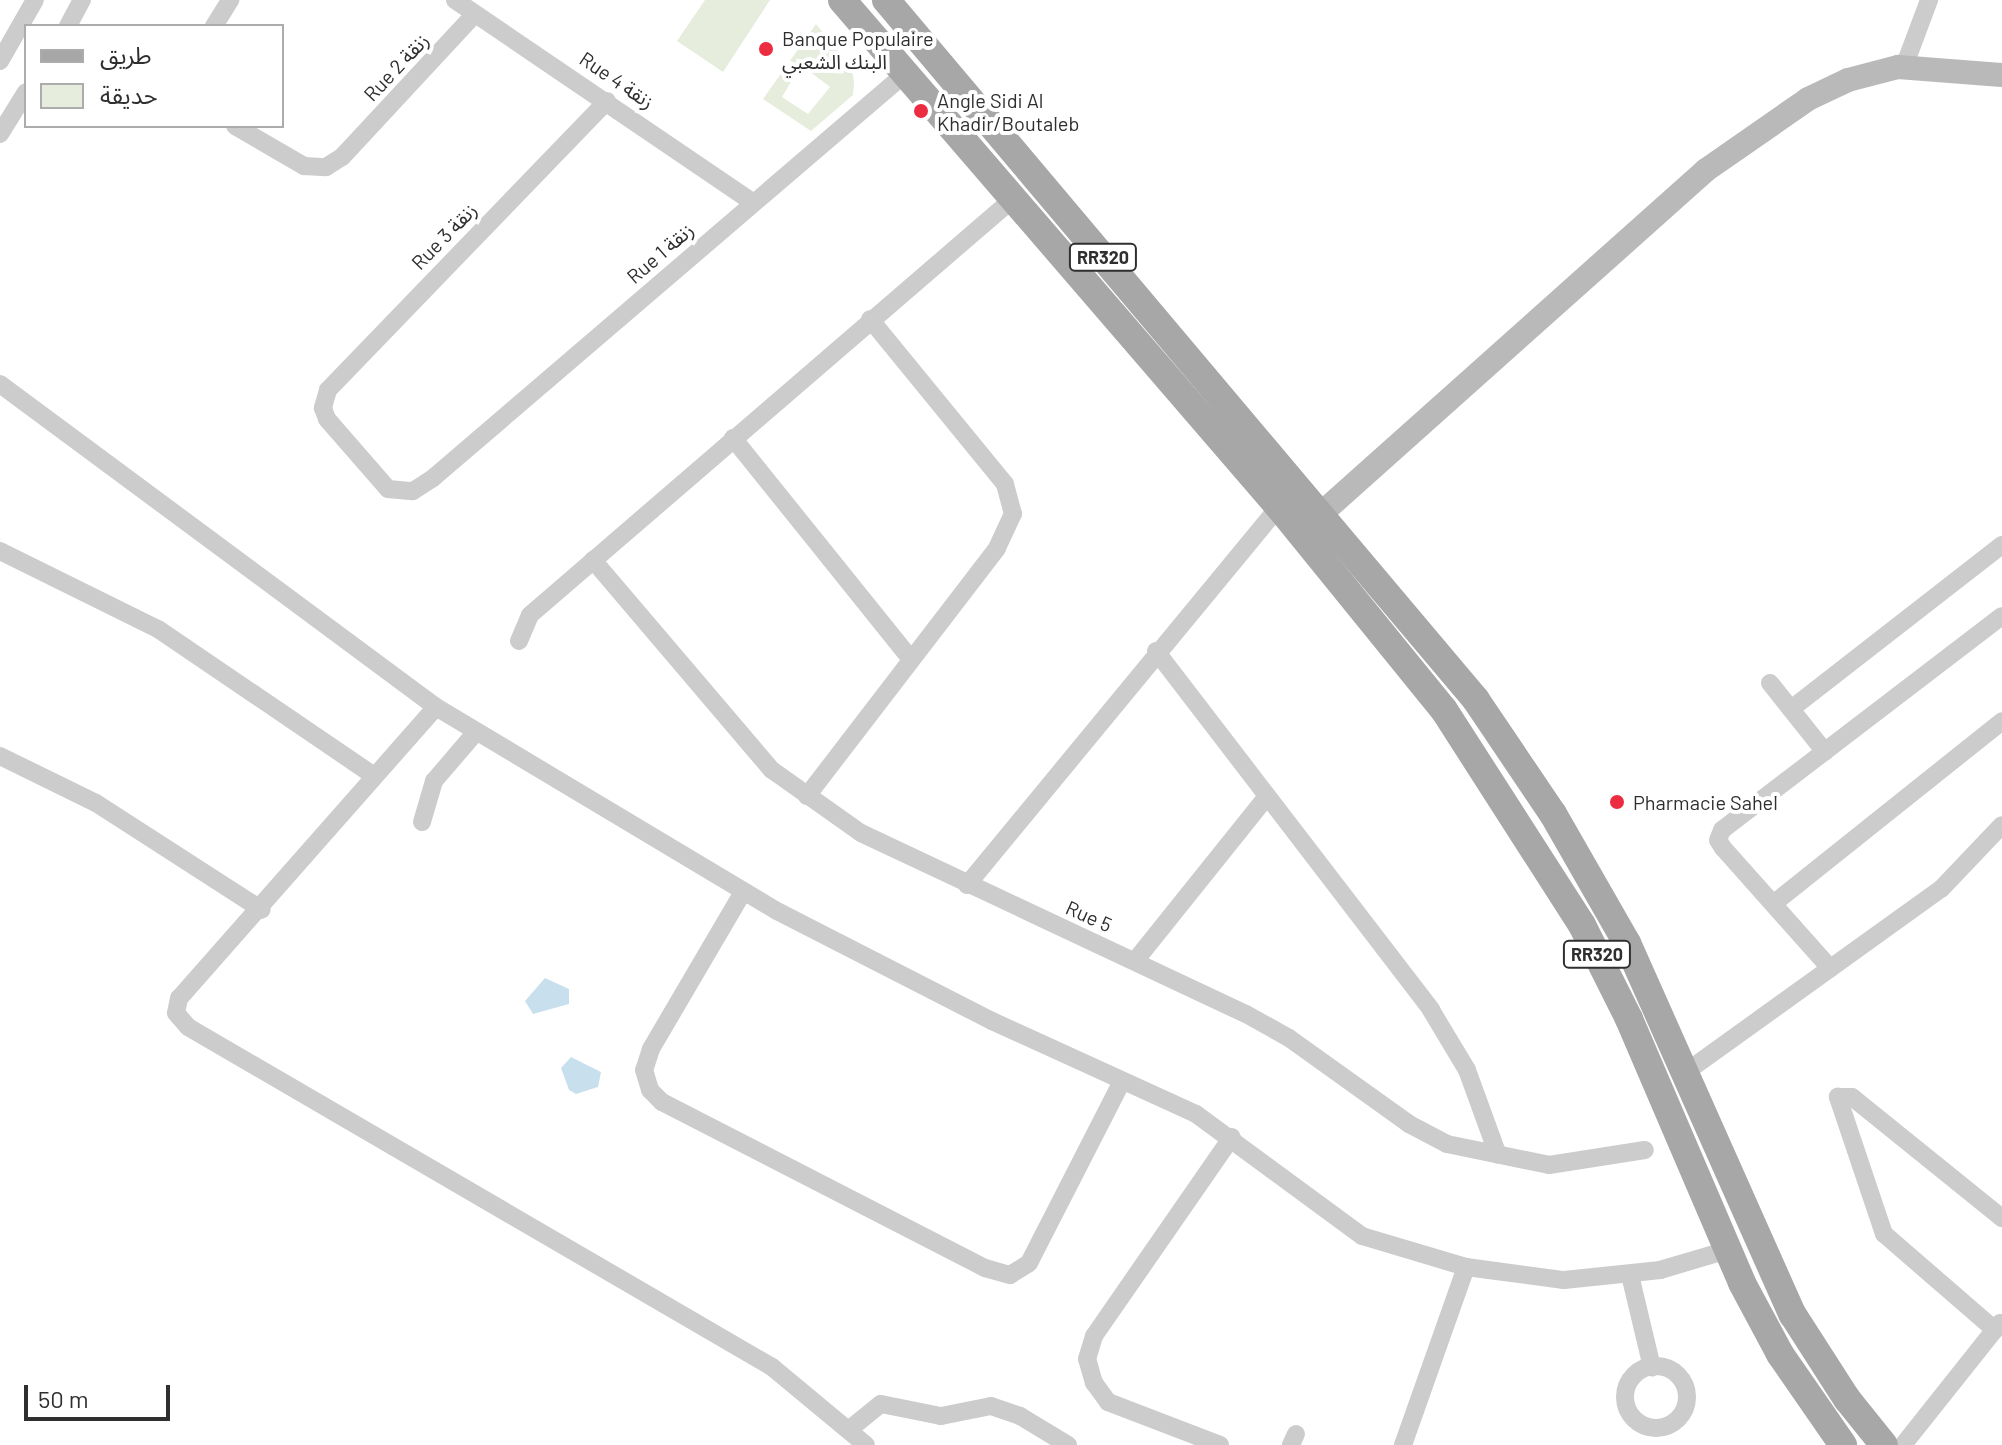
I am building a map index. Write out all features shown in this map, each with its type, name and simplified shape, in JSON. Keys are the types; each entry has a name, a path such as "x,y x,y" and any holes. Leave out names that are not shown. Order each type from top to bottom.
{"main road":[{"name":"RR320","path":"842,0 1279,507 1413,668 1559,883 1629,1019 1728,1250 1780,1354 1843,1445"},
{"name":"RR320","path":"886,0 1323,512 1465,684 1529,777 1627,943 1783,1297 1832,1377 1884,1445"}],"street":[{"path":"0,61 35,0"},
{"path":"69,24 82,0"},
{"path":"215,24 230,0"},
{"name":"Rue 4 زنقة","path":"455,0 752,202"},
{"path":"1904,67 1929,0"},
{"name":"Rue 2 زنقة","path":"239,128 314,169 326,167 350,149 475,14"},
{"path":"1323,512 1706,170 1808,99 1848,80 1904,67 2002,75"},
{"name":"Rue 1 زنقة","path":"443,470 907,72"},
{"path":"0,134 24,95"},
{"name":"Rue 3 زنقة","path":"443,470 413,491 388,489 323,408 336,377 607,101"},
{"path":"519,641 530,615 1014,198"},
{"path":"807,796 909,657 1011,529 1012,499 870,319"},
{"path":"0,384 436,707 743,892 992,1021 1196,1114 1232,1137 1362,1236 1466,1267 1564,1280 1630,1275 1728,1250"},
{"path":"733,438 909,657"},
{"path":"967,885 1156,651 1279,507"},
{"path":"1791,709 2002,545"},
{"path":"0,551 158,629 374,776"},
{"name":"Rue 5","path":"593,560 762,760 861,833 1135,961 1289,1038 1426,1135 1498,1155 1572,1165 1645,1150"},
{"path":"1830,968 1718,840 1722,830 2002,616"},
{"path":"1156,651 1431,1010 1467,1070 1498,1155"},
{"path":"1770,683 1825,752"},
{"path":"436,707 262,910 179,998 175,1005 182,1022 772,1367 851,1428 866,1445"},
{"path":"1773,904 2002,721"},
{"path":"422,822 434,781 476,732"},
{"path":"0,756 96,803 262,910"},
{"path":"1135,961 1267,796"},
{"path":"1686,1072 1941,889 2002,825"},
{"path":"743,892 651,1049 644,1070 650,1090 662,1102 985,1268 1010,1275 1029,1263 1122,1081"},
{"path":"1903,1445 1998,1325 1884,1234 1838,1097 1852,1097 2002,1218"},
{"path":"1220,1445 1108,1402 1094,1383 1087,1359 1094,1336 1232,1137"},
{"path":"1403,1445 1466,1267"},
{"path":"1630,1275 1652,1367"},
{"path":"851,1428 881,1404 941,1416 991,1406 1020,1416 1068,1445"}],"green space":[{"path":"705,0 770,0 723,72 677,41"},
{"path":"816,24 852,69 853,95 811,131 763,99","holes":["801,65 830,87 808,114 782,97"]}],"water":[{"path":"545,978 569,989 569,1004 533,1014 525,1001"},
{"path":"571,1057 601,1072 598,1087 576,1094 569,1090 561,1068"}],"place":[{"name":"Banque Populaire البنك الشعبي","path":"766,49"},
{"name":"Angle Sidi Al Khadir/Boutaleb","path":"921,111"},
{"name":"Pharmacie Sahel","path":"1617,802"}]}
